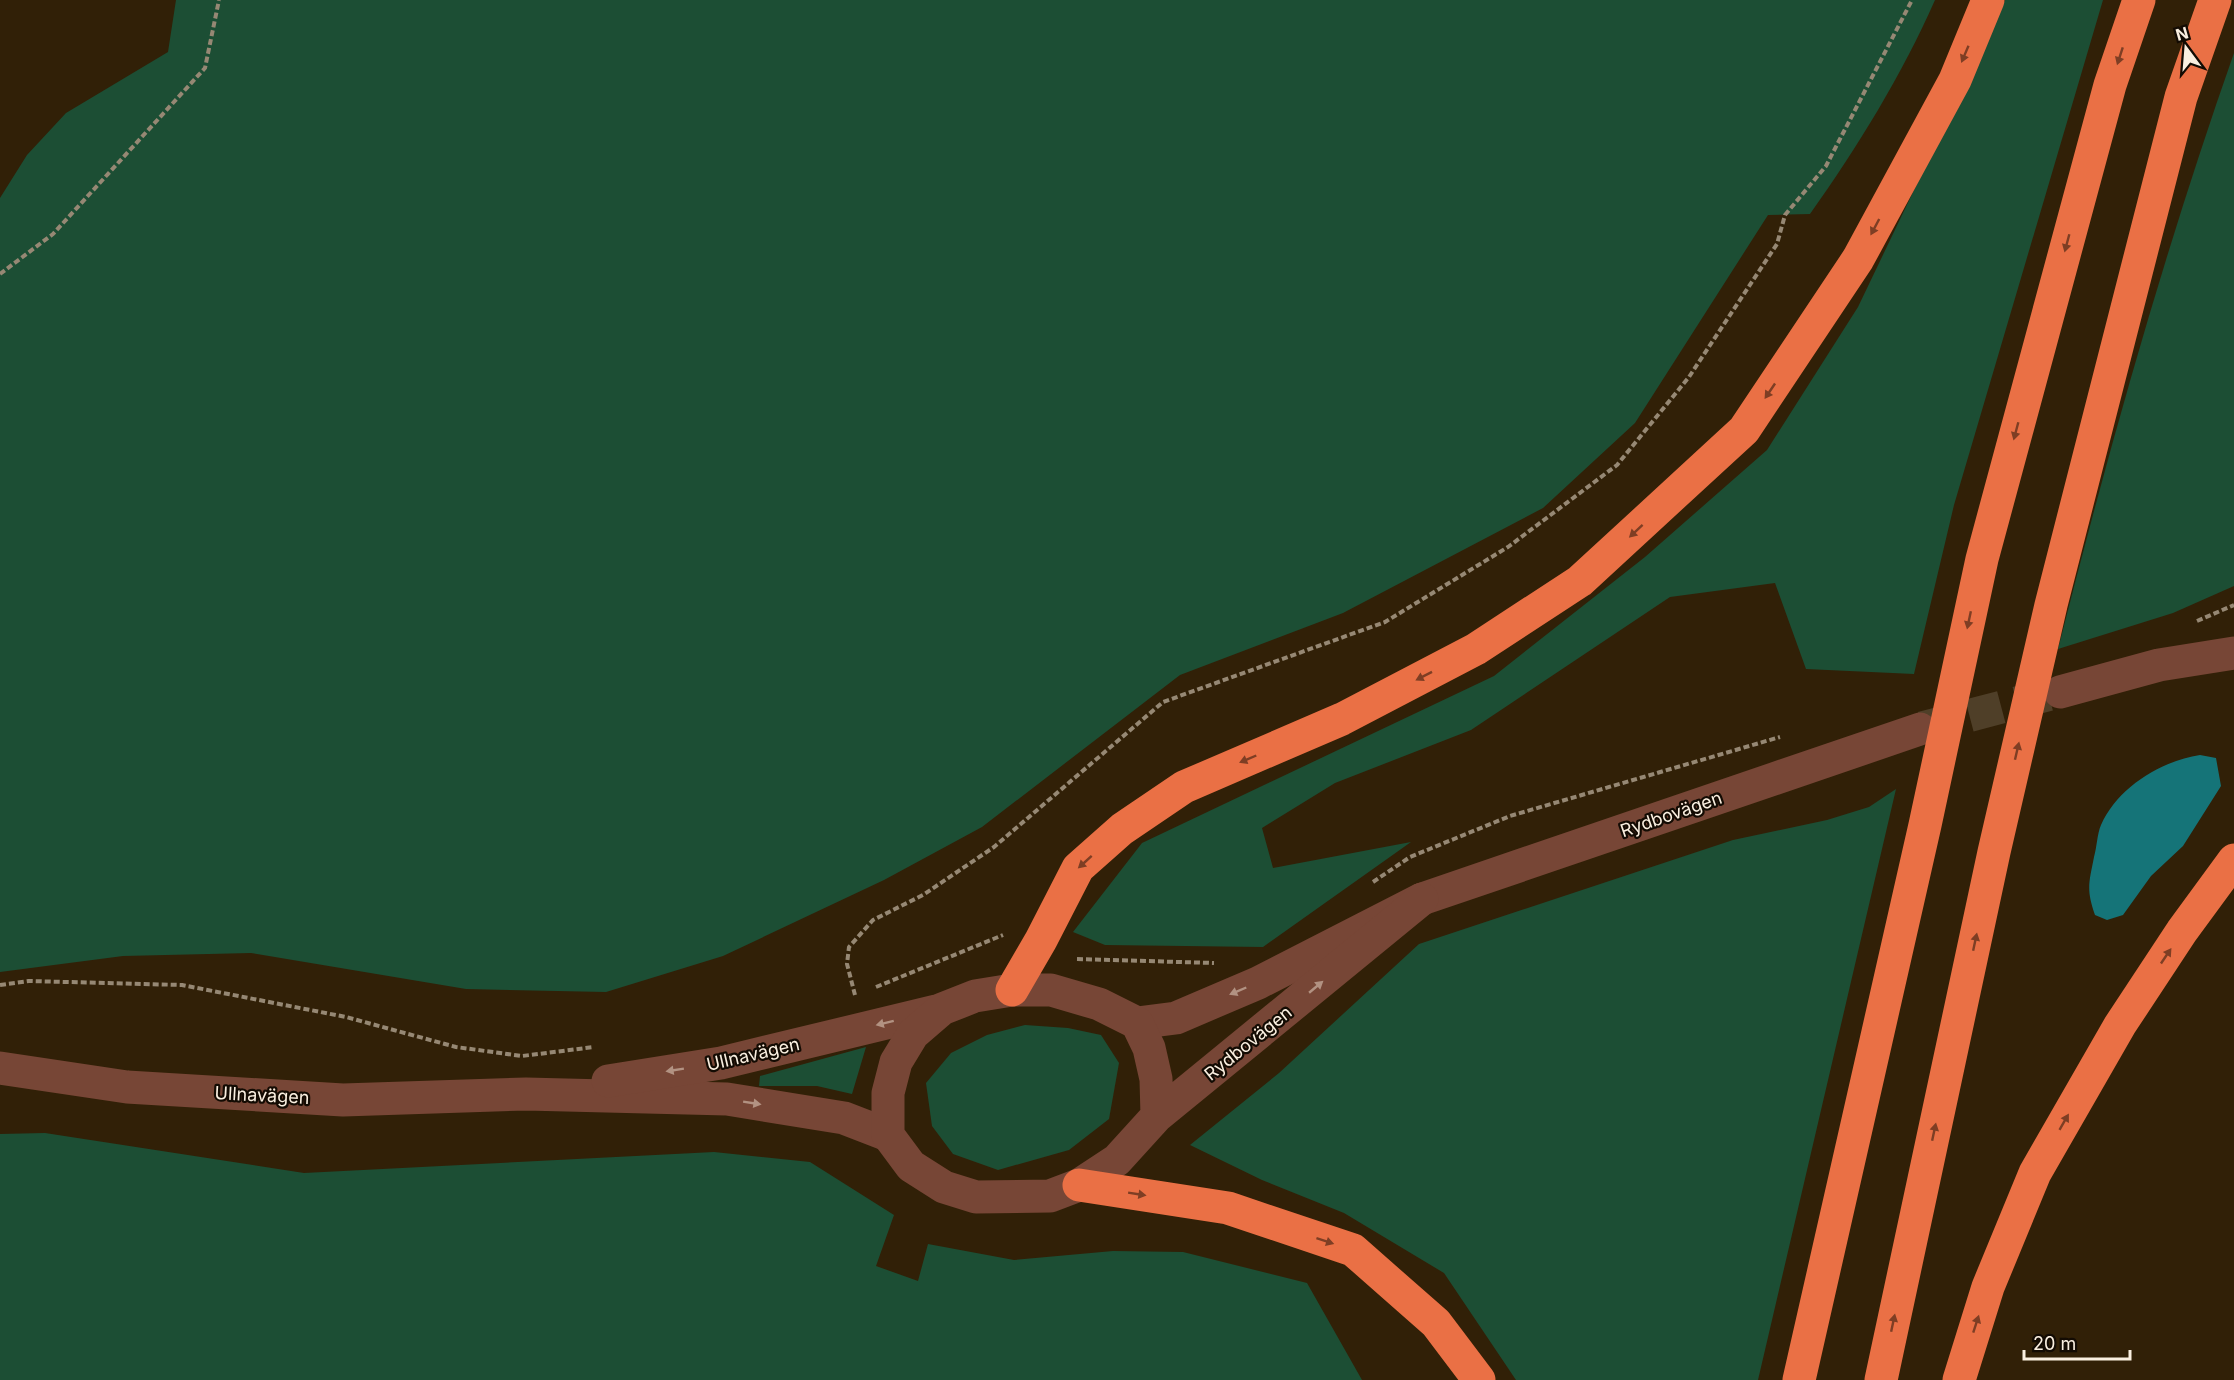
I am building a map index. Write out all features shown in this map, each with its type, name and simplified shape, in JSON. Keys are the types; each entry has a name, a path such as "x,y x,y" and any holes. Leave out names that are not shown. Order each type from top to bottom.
{"highway":[{"path":"1012,990 1078,868 1122,830 1184,787 1342,719 1476,649 1580,581 1743,430 1858,259 1954,80 1988,0"},
{"path":"1799,1380 1922,837 1982,559 2110,85 2139,0"},
{"path":"1881,1380 1994,852 2051,605 2181,97 2215,0"},
{"path":"1959,1380 1988,1287 2035,1173 2120,1025 2182,931 2234,860"},
{"path":"1079,1185 1228,1208 1353,1250 1436,1323 1479,1380"}],"street":[{"path":"2159,665 2234,632"},
{"path":"2060,692 2159,665 2234,653"},
{"name":"Rydbovägen","path":"1137,1023 1176,1018 1258,983 1422,899 1920,729"},
{"name":"Rydbovägen","path":"888,1135 911,1166 944,1187 976,1197 1050,1196 1079,1185 1117,1160 1157,1116 1422,899"},
{"path":"888,1135 888,1093 896,1062 913,1034 942,1009 975,996 1012,990 1051,990 1099,1004 1137,1023 1149,1048 1156,1079 1157,1116"},
{"name":"Ullnavägen","path":"526,1094 721,1063 942,1009"},
{"name":"Ullnavägen","path":"0,1068 127,1087 343,1100 526,1094 727,1099 844,1118 888,1135"}],"path":[{"path":"0,274 53,234 205,68 219,0"},
{"path":"855,996 847,964 849,947 873,920 923,895 994,847 1163,702 1385,622 1508,547 1617,465 1689,377 1777,244 1785,215 1826,166 1912,0"},
{"path":"1371,883 1410,857 1510,816 1792,734"},
{"path":"845,998 855,996 1016,930 1041,940 1070,959 1217,963"},
{"path":"0,985 29,981 182,985 346,1017 456,1047 522,1056 598,1047"}],"green space":[{"path":"176,0 1935,0 1878,110 1810,214 1768,215 1635,423 1543,508 1343,613 1180,675 982,827 884,880 723,956 606,992 466,989 251,953 123,956 0,972 0,198 27,155 66,113 168,52"},
{"path":"2005,0 2103,0 1954,505 1914,674 1806,669 1775,583 1670,597 1471,730 1335,783 1262,828 1273,868 1411,842 1263,947 1105,945 1073,932 1142,843 1494,676 1645,557 1767,450 1858,307"},
{"path":"2234,53 2234,586 2173,613 2058,649 2139,349"},
{"path":"1896,789 1758,1380 1516,1380 1444,1273 1344,1213 1262,1180 1190,1145 1279,1073 1419,944 1733,840 1827,820 1869,807"},
{"path":"1025,1025 1068,1028 1101,1035 1119,1063 1109,1119 1069,1150 998,1170 953,1154 932,1126 926,1083 951,1053 987,1035"},
{"path":"866,1047 852,1094 817,1086 759,1086 760,1076"},
{"path":"45,1133 304,1173 714,1152 810,1162 894,1215 876,1266 918,1281 928,1244 1014,1260 1113,1251 1183,1252 1307,1283 1362,1380 0,1380 0,1134"}],"water":[{"path":"2200,755 2216,758 2221,786 2183,846 2151,876 2123,915 2107,920 2095,915 2089,892 2090,880 2100,829 2109,811 2118,799 2142,778 2170,763"}],"tunnel":[{"path":"1922,728 2055,693"}]}
